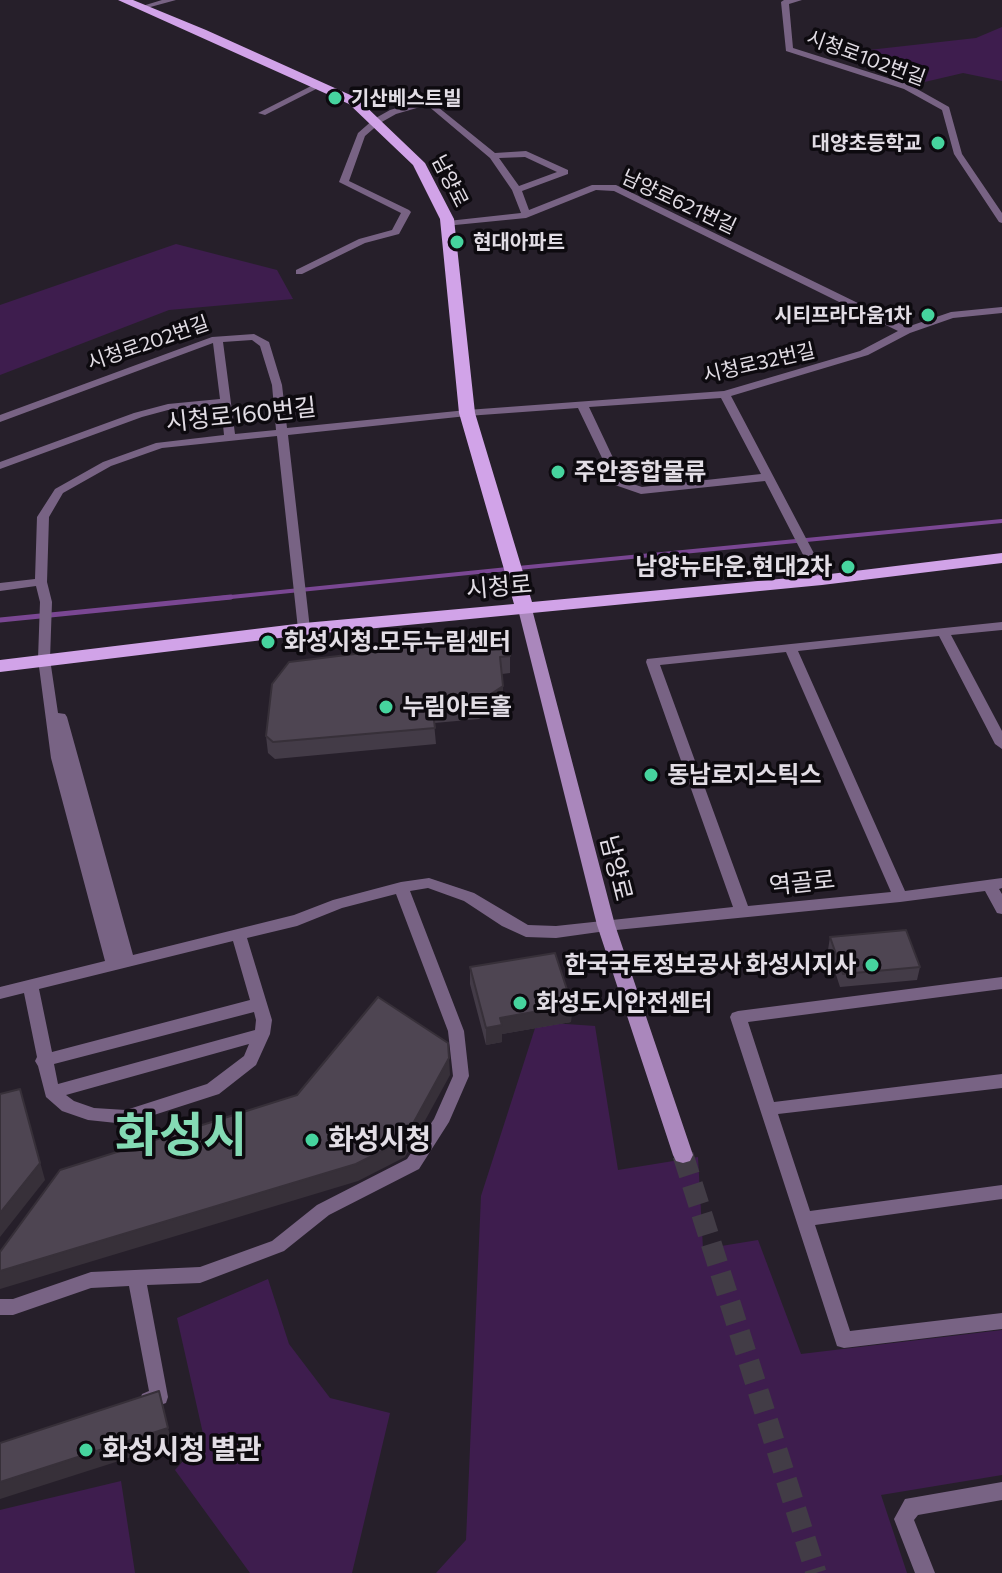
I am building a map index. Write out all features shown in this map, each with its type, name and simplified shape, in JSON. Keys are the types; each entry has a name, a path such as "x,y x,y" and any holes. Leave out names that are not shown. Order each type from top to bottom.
{"main road":[{"name":"남양로","path":"123,0 353,101 419,163 448,224 467,413 525,609 606,925 683,1155"},
{"name":"시청로","path":"0,666 304,629 822,580 1002,558"}],"street":[{"path":"143,7 172,0"},
{"path":"785,2 798,0"},
{"name":"시청로102번길","path":"785,2 789,49 907,87 946,109 958,154 1002,220"},
{"path":"262,113 320,85"},
{"path":"299,272 362,241 396,232 406,212 344,182 361,135 393,112 428,102 493,156 517,190 526,215"},
{"path":"493,156 526,154 565,172 517,190"},
{"name":"남양로621번길","path":"448,224 526,215 595,187 616,188 906,331"},
{"name":"시청로32번길","path":"467,413 725,394 864,353 906,331 951,315 1002,310"},
{"name":"시청로202번길","path":"0,419 218,340 254,337 265,344 277,385 280,431 300,570 304,629"},
{"path":"218,340 223,402 230,437"},
{"path":"725,394 822,580"},
{"path":"0,466 138,415 168,407 223,402"},
{"path":"582,405 619,483 641,491 768,477"},
{"name":"시청로160번길","path":"120,963 58,758 44,659 46,602 41,582 43,517 59,491 107,464 160,445 467,413"},
{"path":"0,587 41,582"},
{"path":"743,913 652,662 1002,626"},
{"path":"943,632 1002,744"},
{"path":"790,647 900,897"},
{"name":"역골로","path":"0,993 297,920 338,904 401,887 429,883 447,887 526,931 556,932 900,897 996,884"},
{"path":"996,884 1002,909"},
{"path":"0,1307 13,1307 91,1280 200,1275 278,1246 323,1210 413,1164 441,1122 461,1076 456,1031 401,887"},
{"path":"30,986 43,1061 52,1092 68,1106 126,1117 213,1089 250,1060 262,1034 264,1020 238,934"},
{"path":"1002,983 738,1017 844,1340 1002,1321"},
{"path":"43,1061 259,1004"},
{"path":"52,1092 262,1034"},
{"path":"768,1109 1002,1081"},
{"path":"804,1219 1002,1192"},
{"path":"130,1406 159,1397 137,1278"},
{"path":"925,1573 904,1519 912,1506 1002,1491"}],"shaded area":[{"path":"1002,27 1002,81 963,73 916,84 833,54 976,38"},
{"path":"176,244 277,270 293,299 169,310 0,375 0,305"},
{"path":"537,1022 595,1026 618,1170 698,1157 703,1249 758,1240 801,1354 1002,1330 1002,1475 881,1495 907,1573 436,1573 466,1540 481,1196"},
{"path":"268,1279 289,1344 330,1398 390,1413 352,1573 250,1573 175,1470 204,1438 177,1318"},
{"path":"121,1481 135,1573 0,1573 0,1510"}],"building":[{"name":"누림아트홀","path":"501,630 508,636 510,656 500,657 503,686 479,702 432,706 435,728 273,742 266,736 272,684 289,662 404,648 423,636"},
{"name":"한국국토정보공사 화성시지사","path":"906,930 920,967 843,974 830,937"},
{"name":"화성도시안전센터","path":"555,953 572,1005 500,1018 502,1025 486,1028 470,967"},
{"name":"화성시청","path":"378,997 448,1043 449,1058 404,1140 356,1164 0,1271 0,1252 60,1170 297,1095"},
{"path":"20,1089 40,1163 0,1213 0,1094"},
{"path":"159,1391 168,1428 0,1482 0,1443"}],"waterway":[{"path":"518,568 1002,521"},
{"path":"217,598 508,569"},
{"path":"217,598 231,597"},
{"path":"0,620 217,598"},
{"path":"211,599 217,598"}],"tunnel":[{"path":"683,1155 816,1573"}],"place":[{"name":"기산베스트빌","path":"335,98"},
{"name":"대양초등학교","path":"938,143"},
{"name":"현대아파트","path":"457,242"},
{"name":"시티프라다움1차","path":"928,315"},
{"name":"주안종합물류","path":"558,472"},
{"name":"남양뉴타운.현대2차","path":"848,567"},
{"name":"화성시청.모두누림센터","path":"268,642"},
{"name":"누림아트홀","path":"386,707"},
{"name":"동남로지스틱스","path":"651,775"},
{"name":"한국국토정보공사 화성시지사","path":"872,965"},
{"name":"화성도시안전센터","path":"520,1003"},
{"name":"화성시청","path":"312,1140"},
{"name":"화성시청 별관","path":"86,1450"}],"district":[{"name":"화성시","path":"181,1136"}]}
